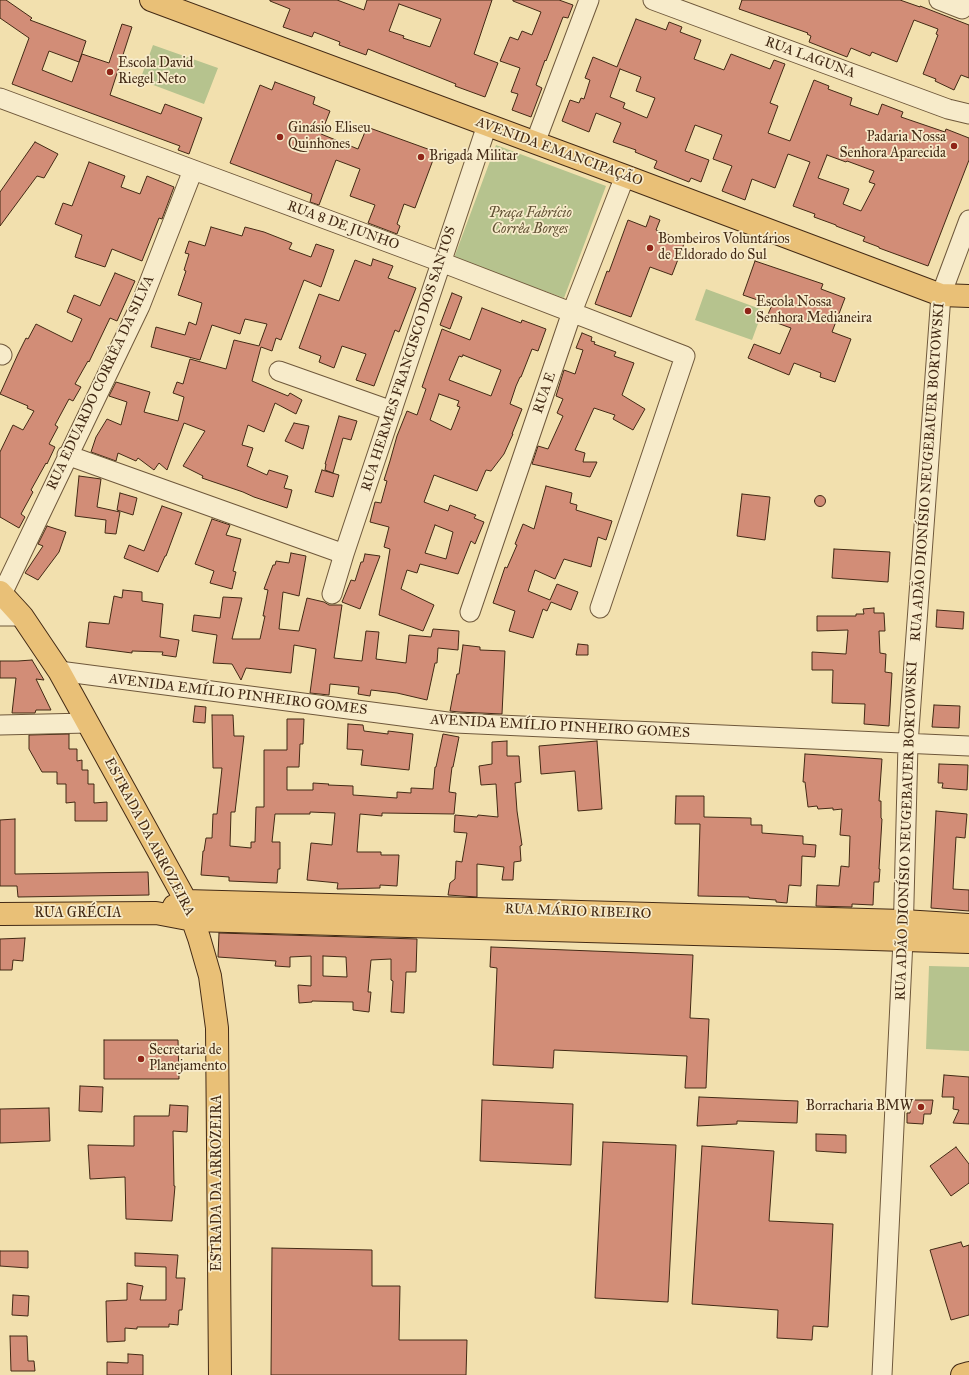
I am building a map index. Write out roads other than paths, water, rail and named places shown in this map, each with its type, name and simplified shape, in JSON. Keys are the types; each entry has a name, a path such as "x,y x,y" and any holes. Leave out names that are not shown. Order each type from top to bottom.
{"main road":[{"name":"AVENIDA EMANCIPAÇÃO","path":"151,0 942,295 969,296"},
{"name":"ESTRADA DA ARROZEIRA","path":"1,593 22,616 59,671 88,723 190,911 210,976 217,1028 220,1375"},
{"name":"RUA GRÉCIA","path":"0,914 156,913 190,911"},
{"name":"RUA MÁRIO RIBEIRO","path":"190,911 903,930 969,925"},
{"name":"RUA MÁRIO RIBEIRO","path":"903,930 969,942"},
{"path":"962,1375 969,1373"}],"street":[{"path":"535,142 589,0"},
{"name":"RUA LAGUNA","path":"653,0 948,109 969,114"},
{"path":"939,0 963,4"},
{"name":"RUA 8 DE JUNHO","path":"0,98 441,262 685,356 600,608"},
{"name":"RUA HERMES FRANCISCO DOS SANTOS","path":"332,594 487,125"},
{"name":"RUA EDUARDO CORRÊA DA SILVA","path":"1,593 140,306 193,170"},
{"name":"RUA E","path":"470,612 572,312 625,176"},
{"name":"RUA ADÃO DIONÍSIO NEUGEBAUER BORTOWSKI","path":"882,1375 903,930 908,744 942,295 969,220"},
{"path":"279,371 392,411"},
{"path":"67,456 344,554"},
{"path":"0,616 22,616"},
{"name":"AVENIDA EMÍLIO PINHEIRO GOMES","path":"59,671 455,723 969,746"},
{"path":"0,724 88,723"}],"place":[{"name":"Escola David Riegel Neto","path":"110,72"},
{"name":"Ginásio Eliseu Quinhones","path":"280,137"},
{"name":"Padaria Nossa Senhora Aparecida","path":"954,146"},
{"name":"Brigada Militar","path":"421,157"},
{"name":"Bombeiros Voluntários de Eldorado do Sul","path":"650,248"},
{"name":"Escola Nossa Senhora Medianeira","path":"748,311"},
{"name":"Secretaria de Planejamento","path":"141,1059"},
{"name":"Borracharia BMW","path":"921,1107"}],"park label":[{"name":"Praça Fabrício Corrêa Borges","path":"530,222"}]}
